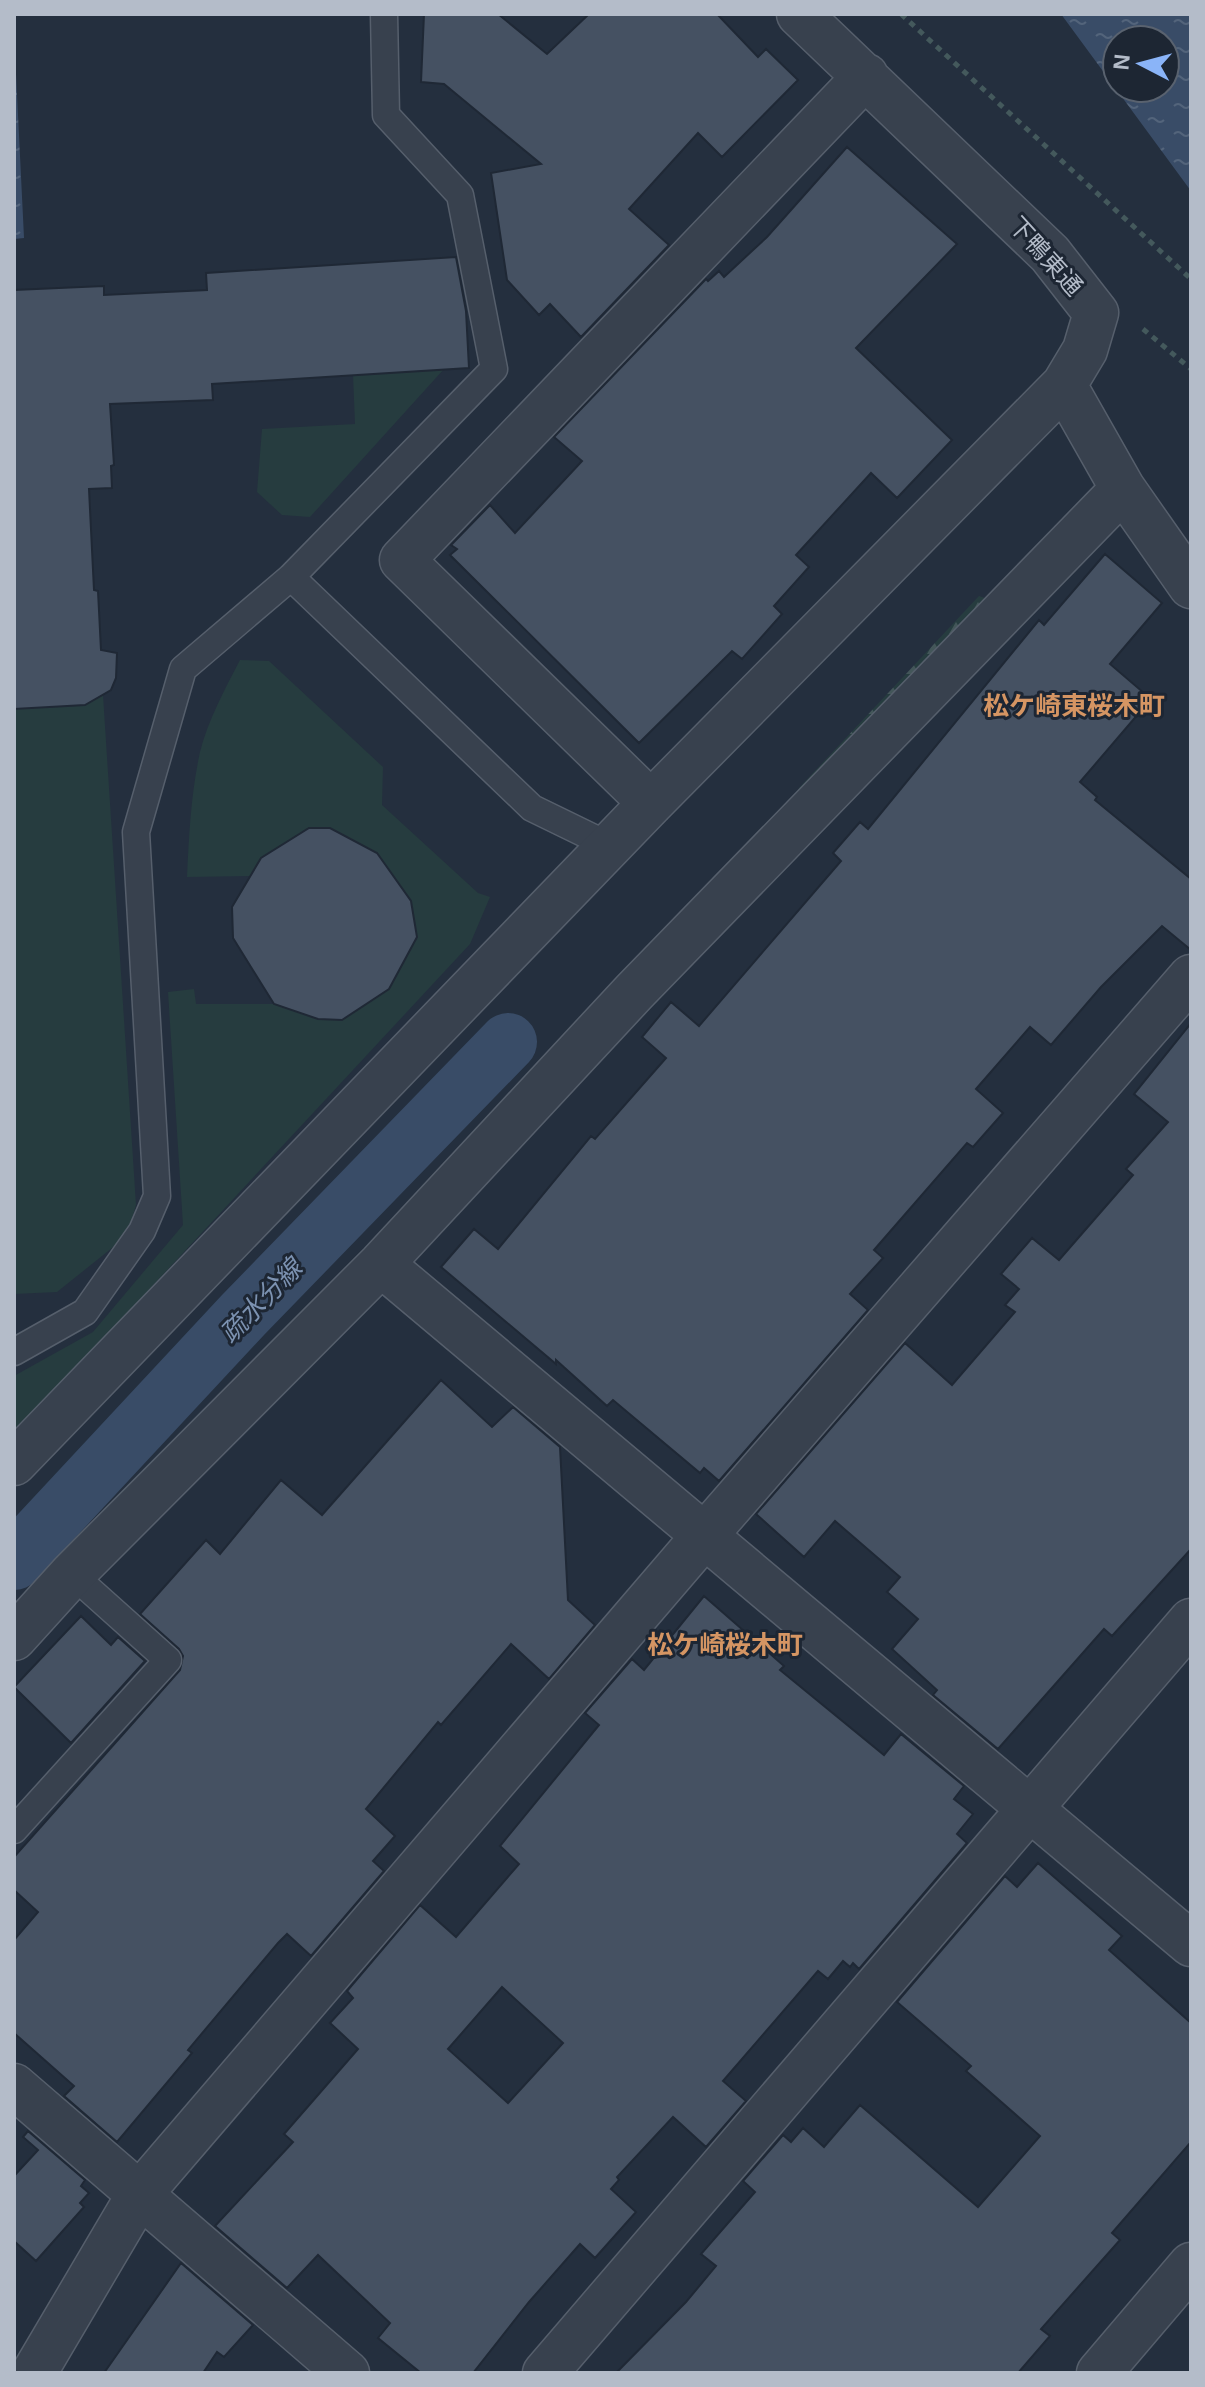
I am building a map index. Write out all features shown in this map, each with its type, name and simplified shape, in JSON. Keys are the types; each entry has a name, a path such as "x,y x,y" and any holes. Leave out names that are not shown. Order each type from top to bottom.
{"street":[{"name":"下鴨東通","path":"799,14 1050,254 1096,313 1085,350 1064,385"},
{"path":"651,803 402,560 866,76"},
{"path":"14,1463 651,803 1064,385 1123,489 1191,586"},
{"path":"14,1638 72,1574 381,1264 634,992 1123,489"},
{"path":"34,2373 139,2195 705,1535 1191,977"},
{"path":"381,1264 1191,1944"},
{"path":"545,2373 1191,1621"},
{"path":"14,2086 347,2373"},
{"path":"1099,2373 1191,2265"}],"lane":[{"path":"14,1352 85,1312 142,1231 157,1196 136,832 183,669 291,577 494,369 460,195 386,115 384,14"},
{"path":"291,577 532,808 610,846"},
{"path":"14,1830 168,1660 72,1574"}],"path":[{"path":"901,14 1191,279"}],"green space":[{"path":"444,369 310,517 282,515 257,492 262,429 355,424 353,375"},
{"path":"979,596 993,601 796,795 799,788"},
{"path":"240,660 269,661 383,767 382,805 478,893 490,897 470,944 14,1435 14,1376 93,1332 183,1225 168,992 194,989 196,1004 274,1004 318,1019 342,1020 389,989 417,937 411,901 377,853 330,828 309,828 261,858 251,876 187,877 192,798 200,752 212,716"},
{"path":"77,682 103,695 136,1205 127,1236 57,1292 14,1294 14,709 76,706"}],"water":[{"path":"1061,14 1191,14 1191,191 1127,104 1181,104 1181,24 1101,24 1101,68"},
{"path":"14,33 24,238 14,239"}],"building":[{"path":"424,14 498,14 547,54 589,14 717,14 758,57 766,49 798,80 722,157 698,133 629,209 669,245 581,337 550,304 539,315 507,280 491,173 541,164 444,84 421,82"},
{"path":"847,147 957,244 856,348 952,440 897,498 871,473 796,555 809,567 774,606 782,614 742,659 732,651 639,743 450,555 457,549 451,545 490,505 515,533 582,461 554,437 706,279 708,281 719,271 724,277 767,237"},
{"path":"456,257 466,311 469,368 212,384 213,400 110,404 114,465 111,466 112,488 89,489 94,590 98,591 101,650 117,653 116,678 111,690 85,705 14,709 14,290 104,286 104,295 207,290 206,273"},
{"path":"1105,554 1162,603 1110,664 1151,699 1080,782 1097,797 1095,800 1191,879 1191,950 1162,926 1101,987 1051,1045 1030,1027 976,1089 1003,1113 973,1147 967,1143 874,1250 883,1258 850,1294 868,1310 719,1481 704,1468 700,1473 613,1400 607,1406 556,1360 556,1364 441,1267 474,1229 498,1249 591,1136 595,1139 666,1058 642,1037 671,1002 699,1026 841,861 833,853 860,822 868,829 1039,620 1044,625"},
{"path":"309,828 330,828 377,853 411,901 417,937 389,989 342,1020 318,1019 274,1004 233,938 232,907 261,858"},
{"path":"1191,1023 1191,1549 1112,1636 1104,1629 998,1749 933,1695 937,1690 892,1649 918,1619 887,1592 900,1577 835,1521 804,1557 756,1514 905,1343 952,1385 1015,1312 1005,1305 1019,1289 1001,1274 1032,1238 1059,1260 1133,1175 1126,1169 1168,1122 1134,1094"},
{"path":"441,1380 492,1427 513,1407 560,1447 568,1600 595,1625 549,1679 511,1644 441,1725 438,1722 366,1809 395,1836 373,1861 384,1871 311,1956 287,1934 278,1943 188,2050 192,2053 117,2142 64,2096 74,2086 14,2033 14,1940 38,1912 14,1890 14,1857 180,1670 183,1656 179,1649 140,1614 206,1540 220,1554 281,1480 322,1515"},
{"path":"704,1596 784,1666 780,1670 884,1755 901,1734 964,1786 954,1799 973,1814 957,1834 967,1843 859,1969 853,1963 850,1967 843,1961 828,1979 818,1971 723,2081 746,2101 706,2147 673,2117 617,2177 619,2180 611,2189 636,2212 595,2258 580,2244 473,2373 421,2373 378,2338 390,2323 318,2255 287,2288 215,2226 293,2142 284,2134 358,2049 330,2023 353,1998 347,1991 420,1905 456,1937 519,1864 500,1846 599,1725 585,1713 632,1659 644,1670","holes":["502,1987 563,2043 508,2103 448,2049"]},
{"path":"81,1616 111,1645 118,1637 145,1661 71,1743 14,1687"},
{"path":"1038,1863 1122,1936 1109,1950 1191,2023 1191,2142 1112,2233 1120,2240 1041,2329 1050,2336 1018,2373 616,2373 686,2302 716,2266 701,2254 755,2192 743,2181 783,2135 791,2142 803,2128 824,2147 860,2105 978,2207 1040,2136 966,2071 971,2066 897,2002 1005,1876 1017,1887"},
{"path":"28,2131 85,2180 81,2186 89,2193 80,2203 84,2207 36,2261 14,2241 14,2176 38,2150 23,2137"},
{"path":"181,2263 253,2325 224,2357 217,2352 203,2373 104,2373"}],"waterway":[{"name":"疏水分線","path":"14,1561 243,1315 508,1042"}],"district":[{"name":"松ケ崎東桜木町","path":"1074,706"},
{"name":"松ケ崎桜木町","path":"725,1645"}]}
